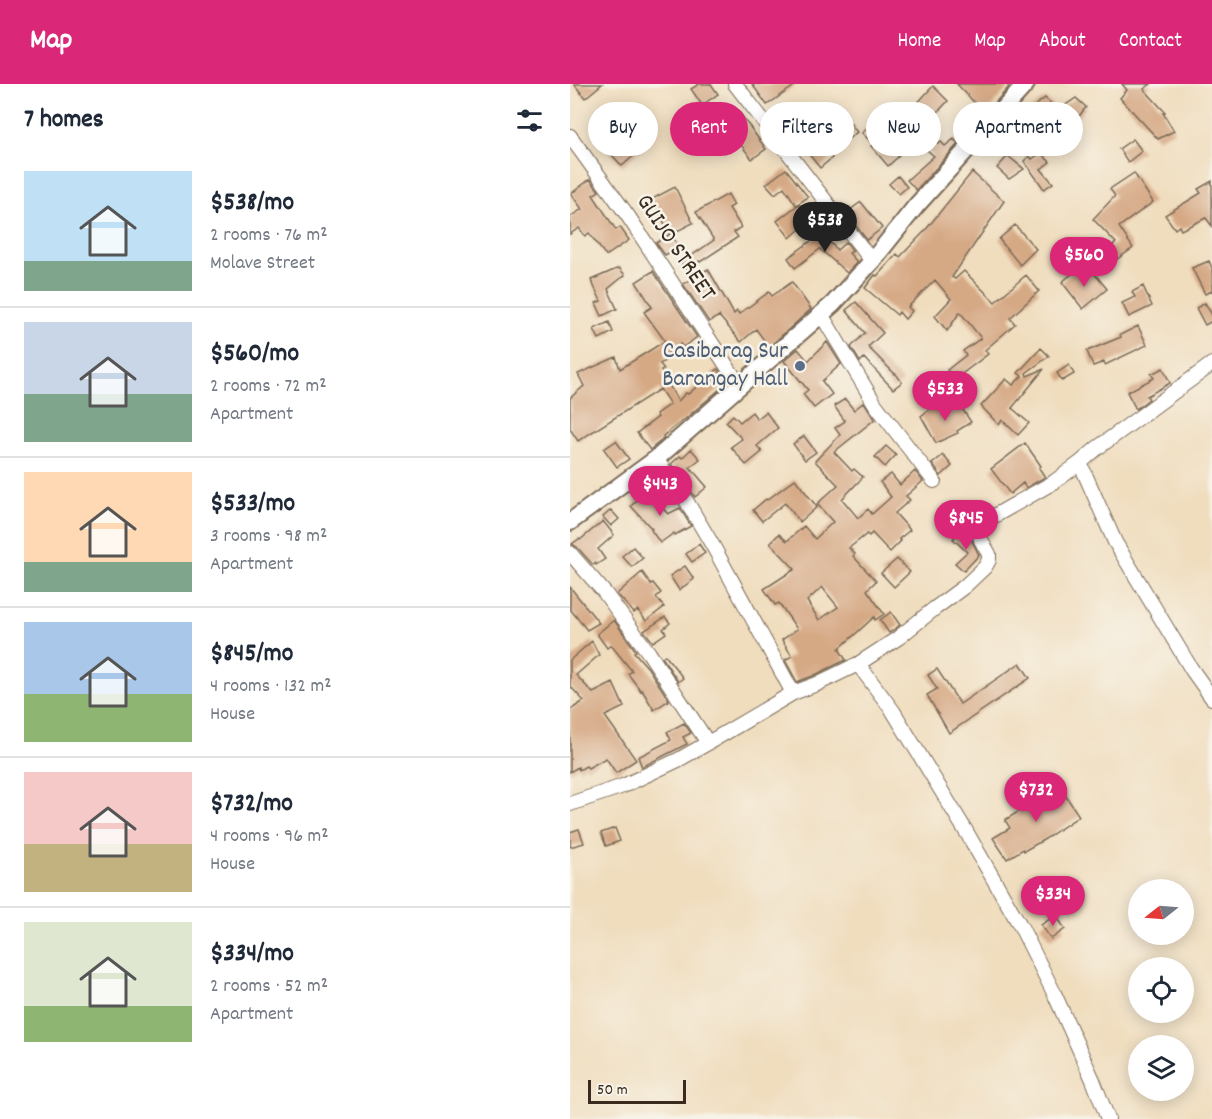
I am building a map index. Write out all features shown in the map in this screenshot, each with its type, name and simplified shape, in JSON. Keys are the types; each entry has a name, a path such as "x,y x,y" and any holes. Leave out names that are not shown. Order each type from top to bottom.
{"street":[{"path":"735,84 872,261"},
{"path":"570,522 656,459 833,304 872,261 916,206 1026,84"},
{"name":"GUIJO STREET","path":"570,136 628,216 740,386"},
{"path":"821,314 876,404 934,481"},
{"path":"570,804 623,786 678,760 793,693 858,664 898,638 965,586 985,567 989,554 980,534 989,519 1054,482 1212,364"},
{"path":"656,459 687,502 713,546 793,693"},
{"path":"1080,463 1115,542 1192,670 1212,698"},
{"path":"570,553 604,591 649,653 708,743"},
{"path":"858,664 893,711 1021,927 1054,993 1108,1119"}],"building":[{"path":"574,84 602,84 585,98"},
{"path":"699,84 711,84 718,94 706,102 700,102 691,89"},
{"path":"752,84 797,84 771,102 765,102"},
{"path":"957,84 1006,84 1009,87 996,102 974,102"},
{"path":"1122,84 1151,84 1144,89 1165,112 1163,113 1174,131 1158,139 1120,98 1127,90"},
{"path":"933,86 948,101 941,109 941,102 919,102"},
{"path":"748,124 760,141 760,153 752,159 748,154"},
{"path":"1133,139 1142,151 1128,162 1119,149"},
{"path":"953,140 953,149 916,190 907,180 934,156 941,156 941,142 945,146"},
{"path":"613,156 634,156 622,166"},
{"path":"810,156 830,156 832,158 820,168"},
{"path":"880,156 899,156 888,166"},
{"path":"1008,156 1024,169 1009,179 997,168"},
{"path":"1029,156 1032,159 1036,156 1044,156 1050,162 1041,169 1053,183 1044,189 1024,161"},
{"path":"786,169 808,197 796,205 784,187 775,194 766,184"},
{"path":"972,172 1004,201 952,277 955,279 964,271 995,302 1026,275 1039,291 1010,318 1015,324 985,350 988,354 955,379 947,370 966,355 963,351 981,338 960,312 947,331 935,316 951,299 935,280 908,307 912,311 905,319 899,312 897,315 865,288 897,254 900,257 924,232"},
{"path":"1134,173 1153,202 1119,227 1133,248 1113,262 1106,251 1116,243 1093,219 1115,196 1110,189"},
{"path":"898,176 907,187 899,194 889,184"},
{"path":"590,179 599,191 593,195 616,230 620,227 629,240 606,256 589,233 585,236 579,228 570,234 570,217 582,209 571,194"},
{"path":"1212,181 1212,226 1206,218 1181,230 1179,226 1175,229 1165,215 1201,193 1198,189"},
{"path":"675,187 693,223 671,234 679,247 665,255 656,243 670,234 652,199"},
{"path":"728,194 734,205 729,208 741,227 734,232 738,237 685,270 681,263 714,240 696,212"},
{"path":"861,202 882,228 867,240 846,213"},
{"path":"799,204 810,220 790,238 777,221"},
{"path":"1015,225 1036,249 1020,265 999,239"},
{"path":"822,233 837,250 846,242 853,251 849,253 857,262 847,273 820,249 795,268 788,258"},
{"path":"1209,261 1212,268 1212,291 1205,294 1192,268"},
{"path":"619,268 625,275 608,289 617,309 602,316 596,303 601,301 591,280"},
{"path":"1079,268 1087,278 1094,273 1107,289 1083,309 1062,282"},
{"path":"708,269 734,314 737,311 739,314 769,292 772,296 792,282 811,309 769,347 756,329 741,342 719,316 709,322 683,284"},
{"path":"653,271 697,337 683,347 680,344 664,356 666,360 660,364 664,369 661,371 678,401 718,369 727,383 663,436 664,438 650,450 637,433 658,417 656,414 670,404 660,389 578,441 570,429 570,398 584,386 578,374 616,357 620,369 665,341 644,312 652,307 636,282"},
{"path":"1143,286 1152,306 1129,317 1122,303 1135,297 1132,292"},
{"path":"856,302 883,333 868,347 902,382 893,389 864,358 860,362 851,347 865,333 846,310"},
{"path":"1205,303 1212,315 1212,321 1205,325 1196,308"},
{"path":"609,322 613,332 599,339 594,329"},
{"path":"1138,326 1147,345 1105,365 1104,362 1093,366 1087,351 1121,337 1120,335"},
{"path":"827,342 841,364 822,381 832,394 814,408 803,394 808,390 784,361 798,349 808,361"},
{"path":"1041,348 1049,356 1026,373 1027,376 1044,369 1012,408 1029,423 1018,435 1002,420 999,425 981,406 1006,379 1013,385 1022,376 1018,373"},
{"path":"1069,365 1074,374 1062,381 1057,373"},
{"path":"1163,368 1170,383 1147,396 1149,399 1136,409 1127,392 1154,378 1151,374"},
{"path":"845,399 854,410 864,402 875,419 834,452 852,471 854,469 863,477 842,499 858,518 868,509 872,514 891,497 880,482 891,474 900,485 915,471 923,481 906,496 910,500 895,513 910,530 899,539 901,541 890,552 872,533 869,536 867,534 849,548 855,554 853,556 876,581 867,590 884,614 875,620 874,617 839,649 846,660 797,682 785,660 792,656 782,640 797,629 779,603 775,605 764,589 795,569 770,543 779,534 787,541 804,526 815,539 833,522 817,504 838,485 815,461 840,435 835,428 845,421 834,406","holes":["822,587 838,607 819,620 807,601"]},
{"path":"940,401 947,413 961,407 971,422 957,431 958,433 936,443 921,416"},
{"path":"752,412 757,419 766,412 778,428 757,446 762,452 746,465 731,447 742,439 726,422 733,415 740,422"},
{"path":"804,436 816,452 805,460 793,444"},
{"path":"616,441 629,459 617,467 604,449"},
{"path":"1025,443 1041,466 1039,468 1045,477 1026,488 1023,483 1010,494 991,469"},
{"path":"886,446 896,455 885,467 875,457"},
{"path":"691,449 700,459 690,467 707,487 695,497 671,464"},
{"path":"943,455 952,466 941,476 932,464"},
{"path":"795,479 817,507 800,522 785,503 762,521 753,510"},
{"path":"643,487 668,514 680,508 691,526 675,535 674,533 660,543 652,529 631,506 640,497 636,494"},
{"path":"611,510 619,519 611,526 603,517"},
{"path":"603,521 614,535 598,549 605,559 593,565 572,544"},
{"path":"961,530 972,541 979,555 964,571 955,563 967,552 953,539"},
{"path":"699,544 705,553 692,562 686,554"},
{"path":"633,547 643,558 632,567 622,556"},
{"path":"897,559 910,572 894,587 881,573"},
{"path":"685,566 694,579 679,590 670,576"},
{"path":"642,572 661,593 656,597 664,607 646,621 638,610 634,613 617,594"},
{"path":"570,587 599,623 587,630 570,609"},
{"path":"891,612 900,625 889,633 880,620"},
{"path":"665,617 670,623 663,629 666,633 653,642 644,631"},
{"path":"614,620 669,700 654,710 642,690 628,674 632,671 611,645 607,648 597,634"},
{"path":"592,641 599,655 576,675 593,693 613,683 624,707 605,716 636,760 616,773 606,758 588,768 586,766 579,770 578,767 570,772 570,710 584,701 570,686 570,660"},
{"path":"665,655 683,678 678,682 662,657"},
{"path":"1020,663 1030,678 949,733 927,695 937,689 928,675 937,669 960,704"},
{"path":"684,723 691,733 683,737 687,744 642,767 638,757 671,740 667,732"},
{"path":"1060,787 1079,816 1045,839 1007,859 993,838 1010,828 1005,820 1021,810 1022,812"},
{"path":"615,828 620,841 606,846 601,833"},
{"path":"579,829 584,843 570,847 570,832"},
{"path":"1056,915 1065,929 1051,939 1041,925"}],"place":[{"name":"Casibarag Sur Barangay Hall","path":"800,366"}]}
